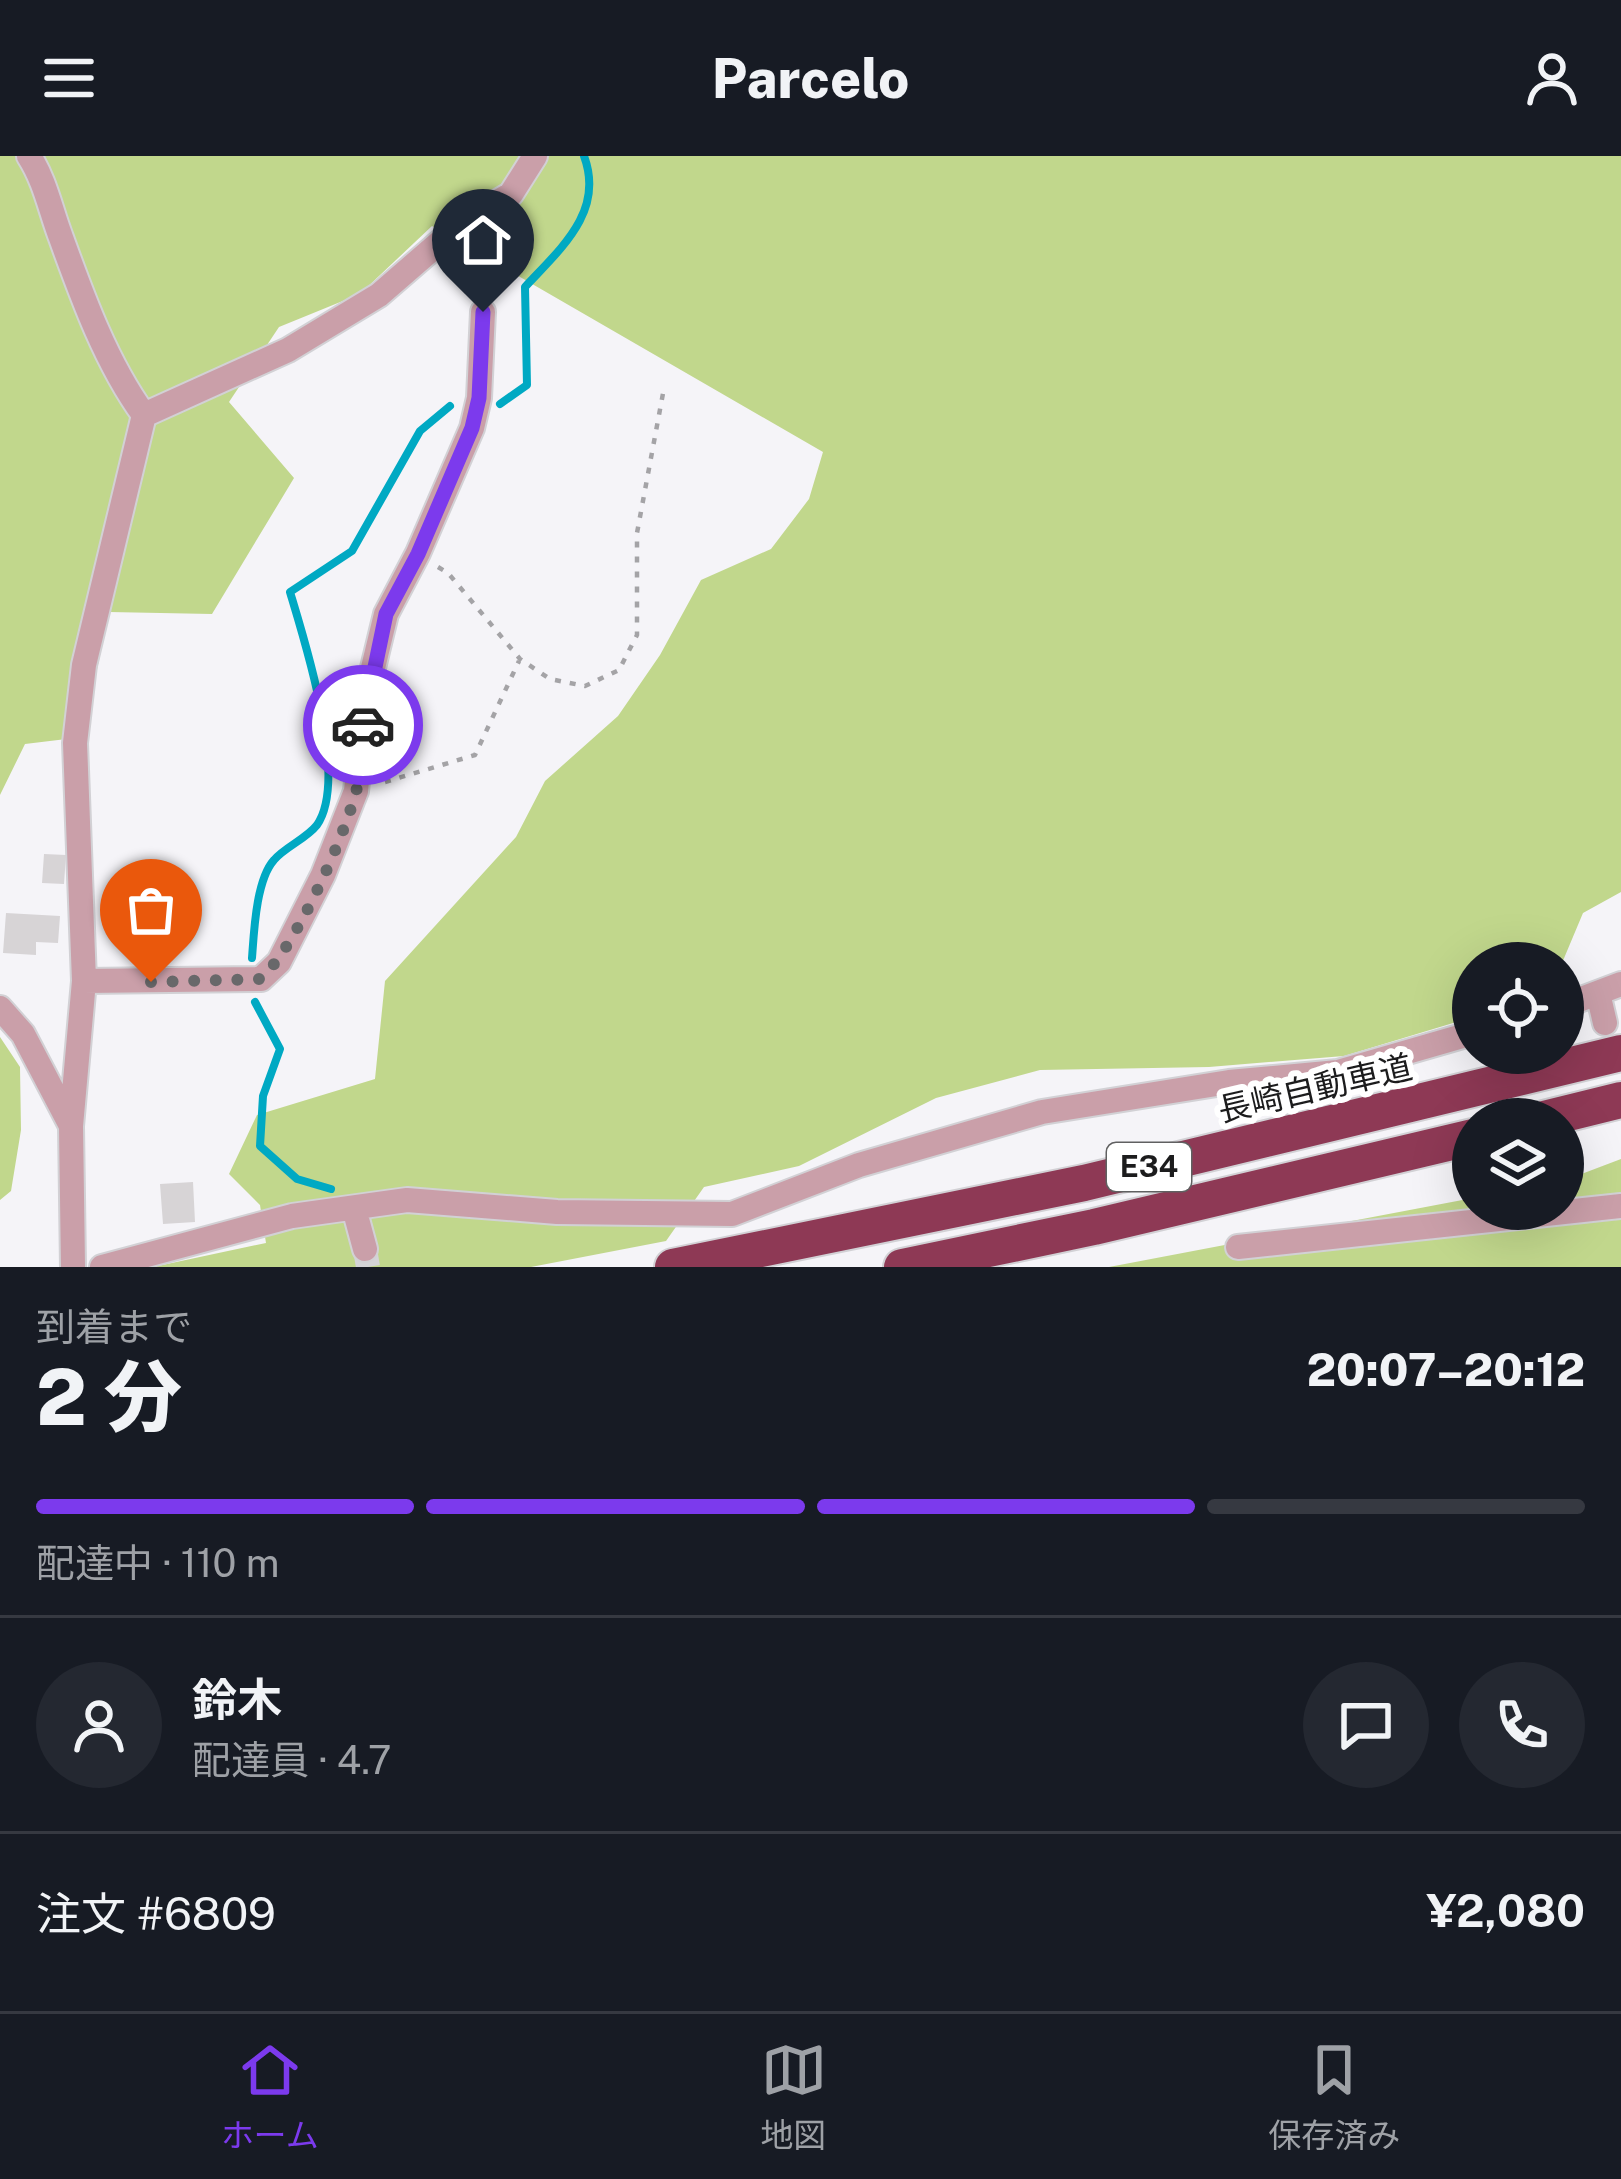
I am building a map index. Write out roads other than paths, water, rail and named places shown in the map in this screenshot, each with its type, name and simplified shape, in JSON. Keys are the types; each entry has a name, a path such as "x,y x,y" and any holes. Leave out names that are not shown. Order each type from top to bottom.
{"highway":[{"name":"長崎自動車道","path":"673,1267 1084,1183 1613,1038"},
{"path":"1584,1109 1621,1100"},
{"name":"E34","path":"902,1267 1452,1142"}],"street":[{"path":"29,156 43,180 67,255 123,387 144,416 84,664 75,743 84,981 71,1126 73,1267"},
{"path":"144,416 288,350 380,295 463,223 511,194 535,156"},
{"path":"84,981 261,979 279,962 356,791 365,701 386,614 418,554 472,428 479,398 483,312"},
{"path":"1609,989 1613,1038"},
{"path":"0,1008 22,1034 71,1126"},
{"path":"103,1267 292,1216 407,1200 557,1212 732,1214 859,1165 1042,1112 1228,1082 1338,1072 1452,1039"},
{"path":"1238,1246 1621,1206"},
{"path":"354,1208 365,1249"}],"waterway":[{"path":"500,404 527,385 525,287 565,244 584,212 589,195 584,156"},
{"path":"252,958 257,907 268,869 317,825 326,804 321,710 290,592 352,551 420,431 450,406"},
{"path":"255,1002 280,1049 263,1096 260,1146 297,1179 331,1189"}],"tunnel":[{"path":"365,1249 368,1267"}]}
